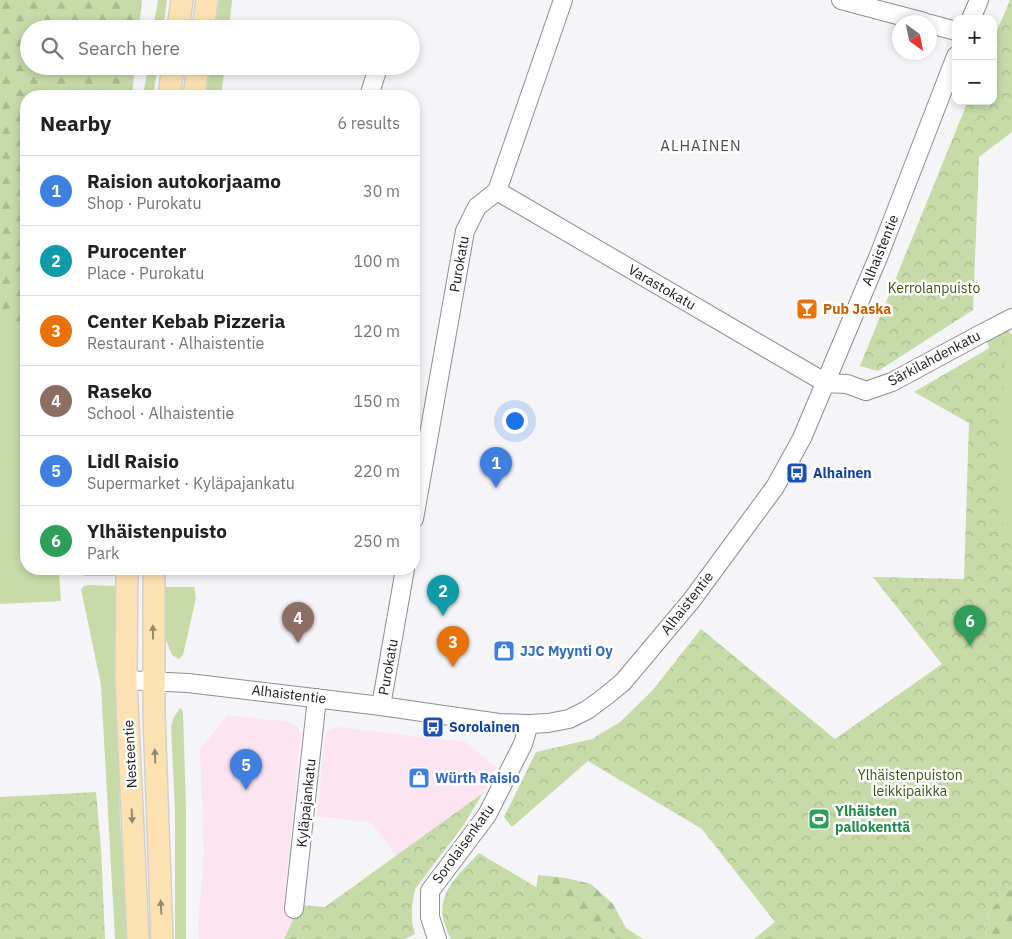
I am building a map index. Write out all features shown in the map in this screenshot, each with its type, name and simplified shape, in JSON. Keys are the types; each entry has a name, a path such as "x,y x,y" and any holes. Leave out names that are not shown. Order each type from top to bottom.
{"main road":[{"path":"179,20 182,0"},
{"path":"204,20 207,0"},
{"path":"170,90 172,75"},
{"path":"195,90 197,75"},
{"name":"Nesteentie","path":"127,575 126,680 138,939"},
{"name":"Nesteentie","path":"154,575 154,681 162,939"}],"street":[{"path":"498,191 563,0"},
{"path":"842,0 898,15"},
{"path":"973,15 979,0"},
{"path":"937,26 952,30"},
{"name":"Alhaistentie","path":"126,680 188,683 381,706 499,723 529,724 548,724 569,719 586,710 624,682 691,601 775,488 802,438 879,255 954,60"},
{"path":"371,90 376,75"},
{"name":"Varastokatu","path":"498,191 826,383"},
{"name":"Purokatu","path":"420,485 465,231 477,207 498,191"},
{"name":"Särkilahdenkatu","path":"826,383 847,384 866,391 892,382 978,334 1012,318"},
{"name":"Purokatu","path":"381,706 404,575"},
{"name":"Kyläpajankatu","path":"294,909 317,698"},
{"name":"Sorolaisenkatu","path":"437,939 430,917 430,891 487,815 523,744 529,724"}],"shaded area":[{"path":"227,715 290,722 298,727 301,735 284,902 300,905 284,939 199,939 198,925 204,854 200,750"},
{"path":"337,727 465,742 496,767 483,793 396,856 372,823 317,816 325,737 329,730"}],"green space":[{"path":"0,0 142,0 140,20 20,20 20,75 134,75 133,90 20,90 20,333 6,315 0,315"},
{"path":"158,0 167,0 164,20 155,20"},
{"path":"219,0 232,0 230,20 216,20"},
{"name":"Kerrolanpuisto","path":"1010,0 1012,0 1012,132 979,157 973,310 878,371 860,366 966,105 997,105 997,31"},
{"path":"146,75 156,75 154,90 144,90"},
{"path":"209,75 224,75 222,90 207,90"},
{"path":"20,314 20,575 59,575 61,601 0,604 0,315"},
{"path":"1007,329 1012,335 1012,531 1009,534 982,507 989,347 985,338"},
{"name":"Ylhäistenpuiston leikkipaikka","path":"1005,339 998,521 1012,529 1012,887 991,909 984,923 987,939 754,939 775,922 702,829 588,761 512,827 504,817 536,752 592,739 620,722 652,691 701,629 835,739 942,664 873,577 964,579 969,423 914,392"},
{"path":"83,575 118,576 84,576"},
{"path":"88,585 117,586 120,818 127,939 115,939 101,685 81,589"},
{"path":"164,587 194,587 196,598 183,655 179,659 172,655 164,635"},
{"path":"180,708 183,711 186,810 186,939 175,939 175,810 171,726"},
{"path":"96,792 101,848 105,939 0,939 0,797"},
{"path":"483,793 463,826 415,889 412,922 415,934 405,939 284,939 300,905 325,907"},
{"path":"479,853 623,939 451,939 445,925 443,903 457,876"},
{"path":"538,875 566,878 591,884 613,904 626,928 643,939 529,939"},
{"path":"1012,887 1012,939 987,939 984,923 991,909"}],"place":[{"name":"Pub Jaska","path":"807,309"},
{"name":"Alhainen","path":"797,473"},
{"name":"Raision autokorjaamo","path":"496,488"},
{"name":"Purocenter","path":"443,616"},
{"name":"Raseko","path":"298,643"},
{"name":"Ylhäistenpuisto","path":"970,646"},
{"name":"JJC Myynti Oy","path":"504,651"},
{"name":"Center Kebab Pizzeria","path":"453,667"},
{"name":"Sorolainen","path":"433,727"},
{"name":"Würth Raisio","path":"419,778"},
{"name":"Lidl Raisio","path":"246,790"},
{"name":"Ylhäisten pallokenttä","path":"819,819"}],"district":[{"name":"ALHAINEN","path":"701,146"}]}
